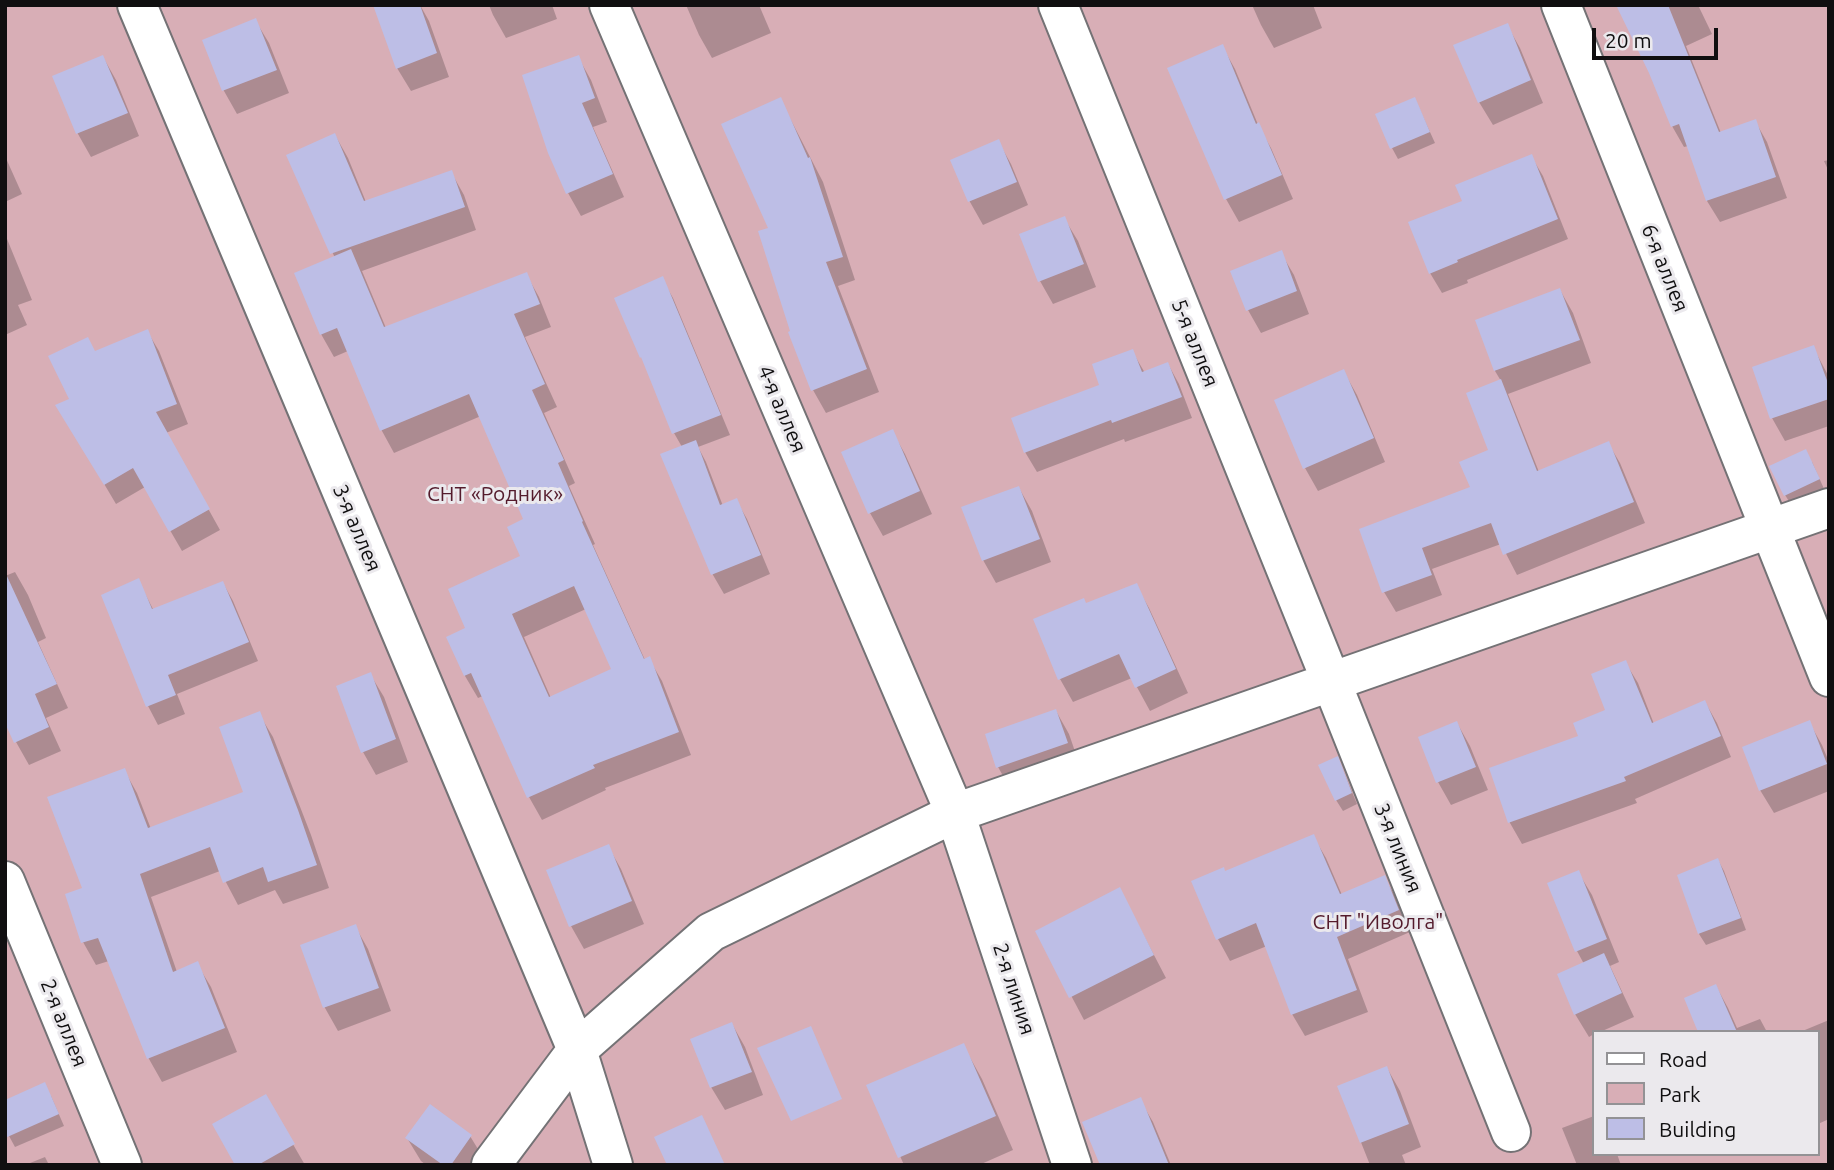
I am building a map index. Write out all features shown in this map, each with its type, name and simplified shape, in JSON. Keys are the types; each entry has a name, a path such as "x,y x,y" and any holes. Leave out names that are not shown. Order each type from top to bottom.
{"street":[{"name":"3-я аллея","path":"137,5 577,1050 613,1165"},
{"name":"4-я аллея","path":"609,5 955,813"},
{"name":"5-я аллея","path":"1058,5 1331,681"},
{"name":"6-я аллея","path":"1561,5 1829,677"},
{"path":"491,1165 577,1050 711,932 955,813 1829,508"},
{"name":"3-я линия","path":"1331,681 1511,1132"},
{"name":"2-я линия","path":"955,813 1072,1165"},
{"name":"2-я аллея","path":"5,881 122,1165"}],"green space":[{"name":"СНТ «Родник»","path":"5,5 1829,5 1829,1165 5,1165"}],"building":[{"path":"373,5 420,5 437,53 396,69"},
{"path":"1616,5 1668,5 1719,132 1756,119 1776,177 1706,201 1679,124 1671,127 1649,73"},
{"path":"256,18 277,70 222,91 202,40"},
{"path":"1508,23 1531,80 1478,103 1453,45"},
{"path":"1223,44 1256,124 1259,122 1282,175 1224,200 1167,68"},
{"path":"103,55 128,113 76,134 52,76"},
{"path":"579,55 595,98 582,103 613,174 566,194 548,153 522,75"},
{"path":"781,97 808,158 810,157 843,257 826,262 867,369 811,391 788,332 790,331 758,231 768,228 721,124"},
{"path":"1415,97 1430,132 1390,149 1375,114"},
{"path":"335,133 364,201 452,170 465,207 330,254 286,155"},
{"path":"999,139 1017,182 968,202 950,160"},
{"path":"1532,154 1558,219 1429,274 1408,222 1462,201 1455,185"},
{"path":"1065,216 1084,264 1038,282 1019,234"},
{"path":"351,249 384,327 527,272 540,304 514,314 545,384 532,390 564,460 558,463 582,522 644,659 650,656 679,732 593,765 595,768 527,798 471,673 464,676 446,637 465,628 448,589 520,556 507,527 523,519 469,394 380,431 337,328 320,335 294,273","holes":["574,586 611,669 549,697 512,614"]},
{"path":"1282,250 1297,291 1246,311 1230,271"},
{"path":"663,276 721,415 672,434 614,298"},
{"path":"1560,288 1580,340 1494,371 1475,320"},
{"path":"148,329 177,404 156,412 210,509 169,532 133,468 104,485 55,405 69,399 48,356 88,337 95,351"},
{"path":"1814,345 1829,386 1829,399 1770,419 1752,367"},
{"path":"1133,349 1142,372 1168,362 1182,397 1024,453 1011,418 1099,385 1092,364"},
{"path":"1344,369 1374,438 1303,469 1274,400"},
{"path":"1501,379 1537,471 1609,441 1634,502 1503,555 1491,523 1422,548 1432,575 1382,593 1359,529 1470,487 1459,462 1488,450 1466,393"},
{"path":"893,429 920,491 868,514 841,452"},
{"path":"696,440 720,505 737,498 761,555 711,575 660,454"},
{"path":"1806,449 1820,479 1784,496 1769,466"},
{"path":"1019,486 1040,539 982,561 961,507"},
{"path":"5,572 57,684 35,694 49,727 14,743 5,723"},
{"path":"139,578 152,609 223,581 249,642 168,675 176,695 146,707 101,595"},
{"path":"1137,583 1176,669 1135,688 1119,654 1058,680 1033,619 1084,598 1086,603"},
{"path":"1626,660 1652,723 1705,700 1721,736 1624,777 1626,781 1508,823 1489,768 1578,736 1573,723 1605,710 1591,674"},
{"path":"371,672 396,739 361,753 336,686"},
{"path":"1056,709 1068,743 996,768 985,734"},
{"path":"260,711 317,865 268,882 263,867 223,883 210,847 140,874 173,972 198,961 225,1028 147,1059 98,938 81,943 65,894 82,888 47,797 125,768 148,828 243,792 219,727"},
{"path":"1810,720 1827,764 1759,791 1742,747"},
{"path":"1457,721 1476,767 1436,783 1418,737"},
{"path":"1338,756 1352,793 1335,801 1318,765"},
{"path":"1314,834 1340,894 1385,875 1399,910 1337,937 1357,990 1291,1015 1256,923 1216,940 1191,881 1224,867 1225,871"},
{"path":"609,844 632,901 569,927 546,870"},
{"path":"1718,858 1741,918 1698,934 1677,875"},
{"path":"1579,870 1607,939 1575,952 1547,883"},
{"path":"1120,887 1154,955 1069,998 1035,931"},
{"path":"356,924 379,988 323,1008 300,945"},
{"path":"1604,953 1622,993 1574,1015 1557,974"},
{"path":"1716,984 1736,1030 1697,1030 1684,998"},
{"path":"732,1022 752,1072 710,1088 690,1039"},
{"path":"811,1026 842,1099 791,1121 757,1048"},
{"path":"964,1043 996,1116 898,1158 866,1085"},
{"path":"1387,1066 1409,1124 1360,1143 1337,1086"},
{"path":"45,1082 59,1114 5,1138 5,1100"},
{"path":"266,1094 295,1144 258,1165 235,1165 212,1124"},
{"path":"1141,1097 1169,1165 1100,1165 1082,1122"},
{"path":"430,1104 472,1135 451,1165 443,1165 405,1138"},
{"path":"702,1115 725,1165 667,1165 654,1137"}],"park label":[{"name":"СНТ \"Иволга\"","path":"1378,922"}]}
